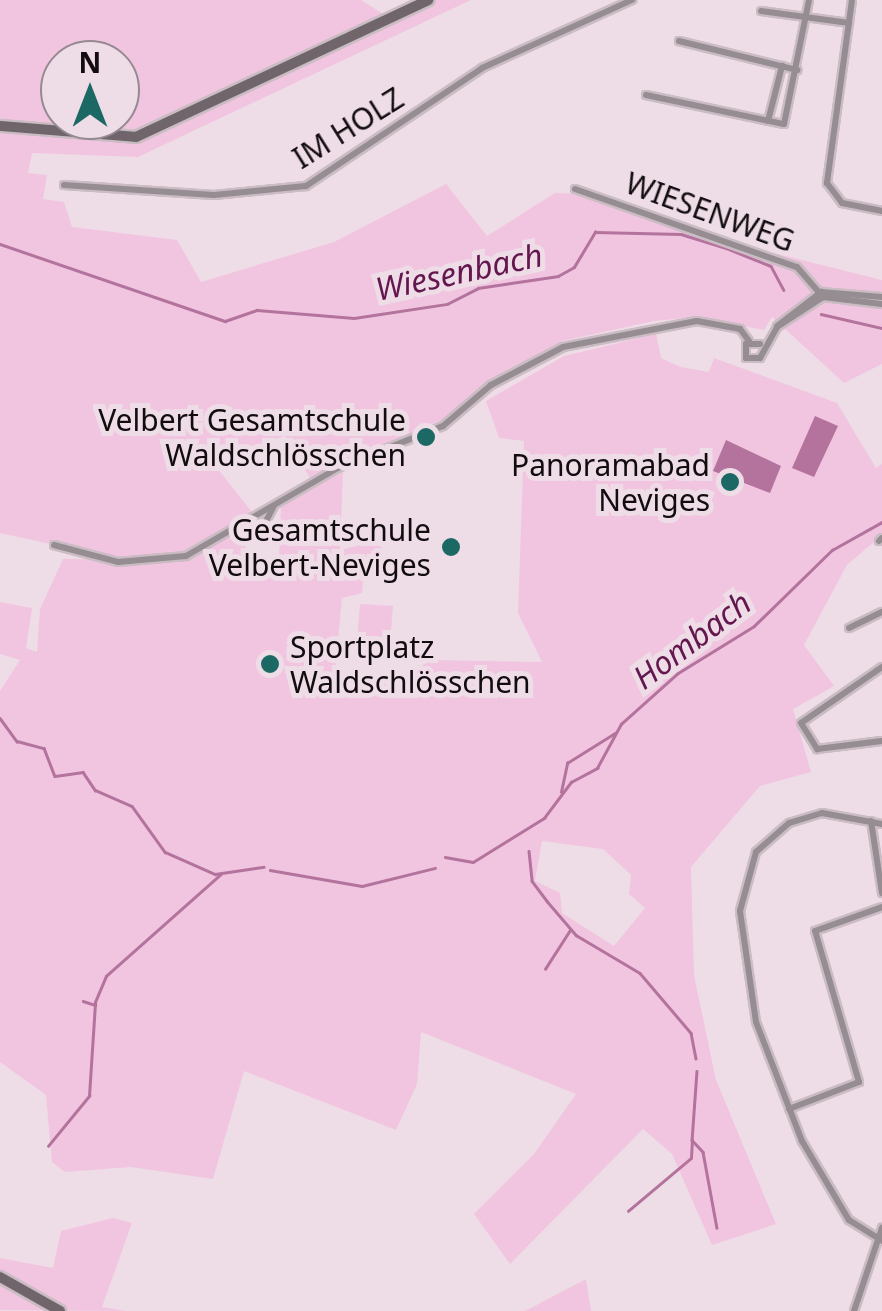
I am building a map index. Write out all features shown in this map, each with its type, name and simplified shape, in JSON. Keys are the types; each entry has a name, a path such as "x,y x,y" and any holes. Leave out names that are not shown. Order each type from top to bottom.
{"main road":[{"path":"0,126 136,137 429,0"},
{"path":"0,1277 60,1311"}],"street":[{"name":"IM HOLZ","path":"64,185 214,196 306,186 482,68 632,0"},
{"path":"646,95 784,124 808,0"},
{"path":"852,0 827,183 842,203 882,210"},
{"path":"761,11 849,22"},
{"path":"678,41 797,70"},
{"path":"768,122 782,66"},
{"name":"WIESENWEG","path":"575,188 797,267 822,294 776,327 760,344"},
{"path":"822,294 882,301"},
{"path":"54,545 152,561 186,556 338,468 443,426 492,386 563,347 697,321 740,329 750,341 760,344 753,361 742,351 750,341"},
{"path":"252,518 248,530 260,533 274,506"},
{"path":"849,628 882,612"},
{"path":"882,667 802,723 816,749 882,741"},
{"path":"879,1240 849,1220 789,1109 745,970 744,880 756,852 789,823 822,813 882,824"},
{"path":"871,822 882,893"},
{"path":"789,1109 859,1082 815,931 882,907"},
{"path":"854,1311 882,1228"}],"shaded area":[{"path":"0,0 361,0 385,15 417,0 471,0 138,157 32,153 28,173 47,175 43,199 64,202 72,227 177,240 201,282 334,242 446,184 487,236 555,193 585,194 666,226 882,280 882,364 844,383 772,317 764,330 696,317 654,321 562,341 448,417 310,478 285,436 210,459 252,512 184,551 120,559 0,533"},
{"path":"656,334 661,358 681,367 709,372 714,358 837,403 876,468 882,464 882,535 847,565 804,645 834,686 793,709 811,772 760,786 691,867 694,975 716,1080 776,1224 712,1245 672,1154 643,1129 510,1264 474,1214 534,1154 576,1094 421,1032 417,1084 396,1130 244,1071 213,1179 131,1167 65,1172 52,1162 46,1095 0,1062 0,691 20,660 0,654 0,602 32,608 26,648 37,652 40,609 63,559 185,560 245,526 246,553 279,559 281,505 343,472 340,550 380,540 382,554 365,560 362,593 342,598 335,672 407,675 431,660 542,662 518,613 524,441 499,438 486,401 564,356","holes":["542,841 603,849 631,875 629,894 645,908 614,946 562,913 560,893 535,881"]},
{"path":"815,416 838,426 814,477 792,468"},
{"path":"726,440 781,466 770,493 713,471"},
{"path":"360,604 393,606 389,657 356,654"},
{"path":"113,1218 132,1223 102,1307 125,1311 0,1310 0,1258 53,1268 61,1231"},
{"path":"586,1279 591,1311 525,1311"}],"waterway":[{"name":"Wiesenbach","path":"0,244 225,321 257,310 354,318 447,304 478,288 558,276 574,267 595,232 681,234 771,266 784,290"},
{"name":"Wiesenbach","path":"821,314 882,328"},
{"name":"Hombach","path":"445,857 473,862 544,818 571,782 597,768 621,724 678,673 754,626 832,550 882,522"},
{"name":"Hombach","path":"0,718 17,741 44,748 55,776 83,772 95,790 132,806 165,852 215,874 263,867"},
{"path":"561,792 567,763 615,733"},
{"path":"529,851 532,881 547,901 576,935 640,973 691,1033 696,1059"},
{"name":"Hombach","path":"270,870 362,886 435,868"},
{"path":"48,1146 89,1096 95,1002 106,976 221,874"},
{"path":"545,969 570,930"},
{"path":"83,1001 95,1005"},
{"path":"697,1071 692,1140 703,1152 717,1228"},
{"path":"628,1211 691,1158 692,1140"}],"place":[{"name":"Velbert Gesamtschule Waldschlösschen","path":"426,437"},
{"name":"Panoramabad Neviges","path":"730,482"},
{"name":"Gesamtschule Velbert-Neviges","path":"451,547"},
{"name":"Sportplatz Waldschlösschen","path":"270,664"}]}
